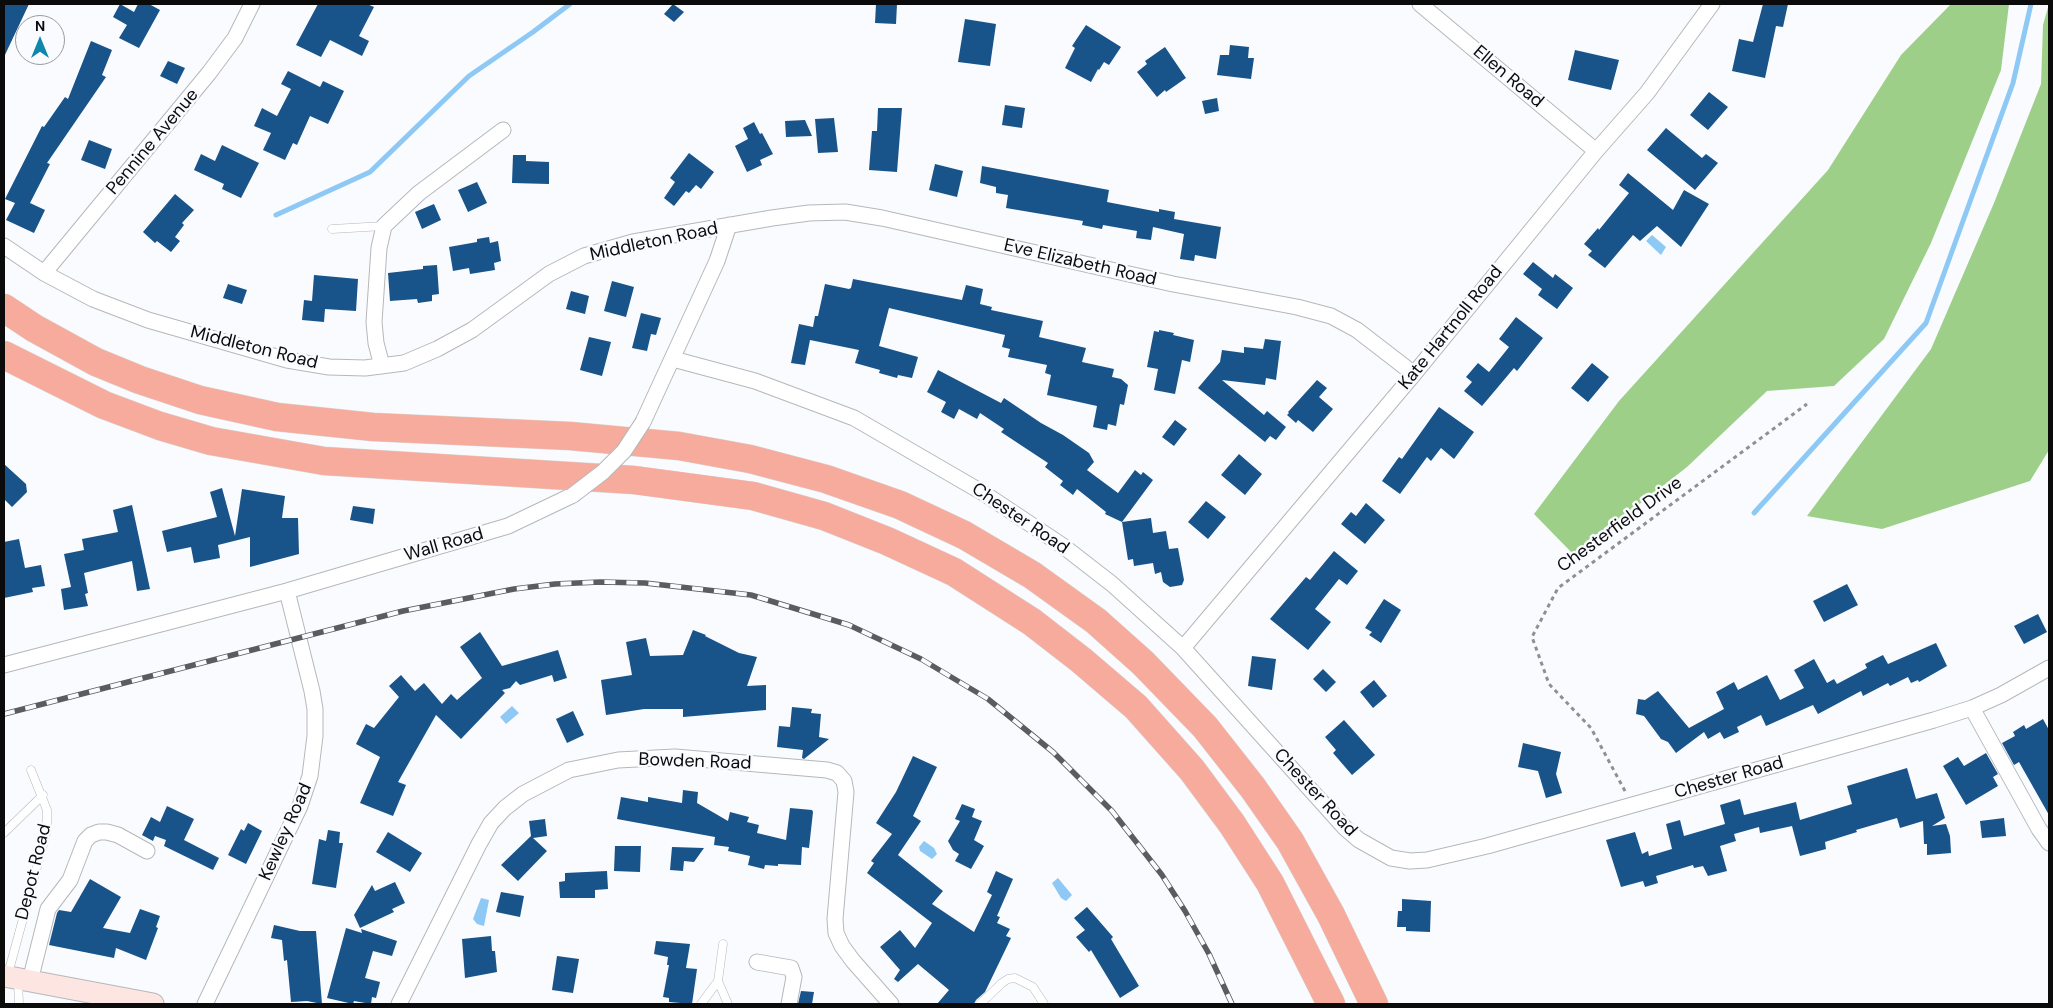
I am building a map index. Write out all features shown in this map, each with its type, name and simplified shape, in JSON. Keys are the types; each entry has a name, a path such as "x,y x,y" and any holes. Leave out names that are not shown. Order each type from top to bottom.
{"highway":[{"path":"4,308 34,328 96,362 140,380 200,400 277,417 354,425 570,436 679,446 750,459 826,479 900,505 964,535 1032,575 1096,621 1143,662 1205,728 1253,788 1290,840 1331,915 1374,1004"},
{"path":"4,355 104,405 160,426 211,441 324,461 634,480 753,496 833,520 887,541 954,572 1032,622 1081,660 1136,707 1192,770 1232,824 1270,883 1331,1004"}],"main road":[{"path":"15,978 123,1001 153,1004"}],"street":[{"name":"Pennine Avenue","path":"44,273 209,73 235,38 252,4"},
{"name":"Ellen Road","path":"1420,4 1596,151"},
{"name":"Kate Hartnoll Road","path":"1183,648 1414,374 1596,151 1647,92 1712,4"},
{"path":"382,366 376,342 374,322 379,248 384,226 419,193 503,130"},
{"name":"Eve Elizabeth Road","path":"729,225 809,213 845,212 891,220 1173,284 1297,306 1331,316 1357,330 1414,374"},
{"name":"Middleton Road","path":"4,246 44,273 93,299 148,320 278,357 329,367 365,368 404,363 437,349 472,330 548,274 584,256 633,242 729,225"},
{"name":"Wall Road","path":"4,665 287,591 508,526 573,495 603,472 624,451 643,422 717,261 729,225"},
{"name":"Chester Road","path":"673,359 755,381 808,399 854,418 985,494 1063,546 1112,584 1183,648 1345,828 1359,840 1391,858 1410,861 1454,855 1972,708 2001,695 2049,668"},
{"name":"Kewley Road","path":"205,1004 300,806 310,776 315,736 315,709 287,591"},
{"path":"1972,708 2049,842"},
{"name":"Bowden Road","path":"399,1004 479,844 492,823 505,808 523,794 569,770 618,760 675,758 827,770 837,774 844,781 846,792 835,919 836,933 842,946 853,961 891,1004"},
{"path":"15,978 48,909 70,880 85,841 91,835 99,832 118,835 146,851"},
{"path":"757,962 791,968 794,977 789,1004"}],"lane":[{"path":"332,229 384,226"},
{"name":"Depot Road","path":"19,1004 15,978 47,830 47,810 31,770"},
{"path":"4,832 42,795"},
{"path":"701,1004 718,981 723,944"},
{"path":"980,1004 1002,983 1008,979 1015,978 1033,987 1044,1004"},
{"path":"718,981 728,1004"}],"path":[{"name":"Chesterfield Drive","path":"1632,805 1591,728 1549,684 1532,637 1558,588 1807,404"}],"green space":[{"path":"1951,4 2009,4 2001,70 1931,243 1884,339 1834,386 1767,391 1687,467 1574,555 1534,514 1619,401 1828,170 1901,55"},
{"path":"2049,4 2049,450 2030,481 1882,529 1807,516 1931,349 1994,203 2041,84 2043,25"}],"water":[{"path":"1652,235 1666,247 1661,255 1646,241"},
{"path":"512,706 519,713 506,724 500,717"},
{"path":"924,841 934,848 937,854 932,859 920,851 919,847"},
{"path":"1058,878 1072,895 1066,901 1061,898 1052,883"},
{"path":"481,898 489,900 484,926 477,924 473,919"}],"building":[{"path":"4,4 29,4 24,15 15,15 15,34 4,57"},
{"path":"120,4 134,12 138,4 149,4 160,10 139,48 119,38 127,25 113,17"},
{"path":"318,4 367,4 374,7 359,36 369,41 362,56 330,40 321,57 296,45"},
{"path":"673,4 684,12 674,22 664,14"},
{"path":"876,4 897,4 896,24 875,23"},
{"path":"1763,4 1788,4 1783,27 1776,26 1765,78 1732,71 1739,39 1753,42"},
{"path":"965,19 996,24 990,66 958,62"},
{"path":"1086,25 1121,47 1109,65 1104,62 1098,69 1091,82 1065,68 1075,48 1072,46"},
{"path":"91,41 112,50 102,75 106,77 47,163 50,164 30,203 45,210 34,233 6,220 15,203 5,199 42,126 44,127 65,97 68,99"},
{"path":"1230,45 1249,47 1248,58 1254,58 1251,79 1217,75 1220,55 1229,55"},
{"path":"1165,47 1186,78 1157,97 1137,72 1147,64 1145,61"},
{"path":"1575,50 1619,60 1611,90 1568,80"},
{"path":"168,61 185,68 177,84 160,76"},
{"path":"288,71 320,87 323,81 344,91 328,124 310,116 297,145 293,143 285,160 263,150 271,133 254,126 262,108 277,116 291,89 281,84"},
{"path":"1709,92 1728,107 1708,130 1690,115"},
{"path":"1217,98 1219,111 1205,114 1202,101"},
{"path":"1005,105 1025,108 1022,128 1002,125"},
{"path":"878,108 902,108 897,172 869,170 872,131 877,131"},
{"path":"834,118 838,152 818,153 815,119"},
{"path":"805,120 812,136 786,137 785,121"},
{"path":"754,122 773,154 760,160 762,165 747,172 735,146 748,139 743,128"},
{"path":"1666,128 1702,158 1706,154 1718,163 1695,190 1647,150"},
{"path":"89,140 112,149 105,169 81,160"},
{"path":"222,145 259,163 241,198 222,189 224,184 194,170 201,154 215,161"},
{"path":"689,153 714,172 701,189 696,185 689,193 686,191 674,206 664,198 675,182 670,178"},
{"path":"513,155 526,155 526,161 549,162 549,184 512,183"},
{"path":"935,164 963,171 957,197 929,190"},
{"path":"982,166 1109,190 1107,202 1159,212 1159,209 1175,212 1174,219 1221,227 1216,259 1195,255 1194,261 1180,259 1184,234 1153,227 1151,240 1136,238 1137,231 1103,225 1102,229 1082,225 1083,221 1006,208 1008,195 996,193 996,187 980,183"},
{"path":"1628,173 1673,210 1684,190 1709,204 1681,247 1657,226 1640,241 1633,235 1605,268 1588,255 1592,251 1584,244 1598,228 1599,230 1629,193 1619,185"},
{"path":"477,182 487,203 468,212 458,190"},
{"path":"175,194 194,210 182,223 184,225 175,237 180,241 171,252 157,241 155,243 143,232"},
{"path":"434,204 441,220 422,229 415,212"},
{"path":"489,237 490,243 498,241 501,261 494,263 495,270 470,274 469,268 453,271 449,247 477,242 477,239"},
{"path":"1533,262 1553,278 1555,274 1573,288 1557,309 1538,295 1542,289 1523,274"},
{"path":"437,265 439,294 432,295 432,301 418,303 417,299 390,301 388,273 423,269 423,266"},
{"path":"314,275 358,279 356,311 325,309 324,322 302,320 304,300 312,301"},
{"path":"853,279 962,300 966,285 983,289 980,304 992,307 991,310 1043,321 1039,337 1086,348 1082,362 1114,369 1112,377 1121,379 1128,385 1124,405 1120,404 1116,426 1108,424 1107,430 1093,427 1097,406 1047,395 1051,375 1045,373 1047,365 1008,357 1010,349 1002,347 1005,335 889,308 879,346 918,357 912,378 898,375 897,378 879,373 880,370 855,363 859,350 810,340 805,365 791,363 799,324 813,327 815,316 818,316 825,284 849,289"},
{"path":"612,281 634,287 626,317 604,311"},
{"path":"228,284 247,290 242,304 223,298"},
{"path":"571,291 589,296 585,314 566,309"},
{"path":"641,313 661,318 656,335 651,334 647,351 632,348"},
{"path":"1516,317 1543,338 1517,371 1514,368 1482,406 1464,391 1472,382 1466,377 1478,363 1489,372 1509,347 1499,339"},
{"path":"1159,330 1194,340 1190,362 1182,360 1175,394 1154,390 1158,369 1147,367 1154,331 1159,332"},
{"path":"589,337 611,342 602,376 580,370"},
{"path":"1265,339 1281,341 1276,380 1266,378 1265,385 1222,380 1264,415 1267,411 1286,427 1276,440 1270,436 1265,442 1198,388 1220,362 1222,350 1244,353 1244,347 1263,349"},
{"path":"1592,363 1609,377 1588,402 1571,388"},
{"path":"938,370 1001,403 1004,398 1041,423 1063,435 1089,453 1094,462 1087,470 1118,493 1135,470 1141,475 1143,472 1153,480 1122,522 1105,514 1106,512 1077,489 1073,495 1060,485 1063,481 1045,467 1048,463 1001,432 1004,429 980,413 977,419 959,409 954,419 941,412 946,402 927,392"},
{"path":"1317,380 1327,388 1319,397 1333,409 1313,432 1298,420 1296,423 1287,415"},
{"path":"1439,407 1474,432 1454,459 1441,448 1431,461 1427,457 1400,494 1382,481 1399,457 1402,459"},
{"path":"1175,420 1187,429 1174,446 1162,437"},
{"path":"1239,454 1262,474 1245,495 1221,475"},
{"path":"4,464 26,484 27,492 12,507 4,499"},
{"path":"222,488 235,536 242,489 285,496 282,518 298,518 299,554 250,567 250,537 218,545 220,558 194,563 191,547 167,552 162,531 217,517 210,492"},
{"path":"1206,501 1226,517 1208,539 1188,522"},
{"path":"1366,503 1385,520 1365,544 1341,524 1351,512 1356,516"},
{"path":"132,505 150,589 137,591 132,561 84,573 88,593 85,594 88,606 64,610 61,589 71,587 64,554 84,550 82,539 118,532 113,510"},
{"path":"353,506 375,509 373,524 350,520"},
{"path":"1151,518 1153,533 1166,531 1169,549 1178,548 1184,580 1182,585 1170,587 1163,582 1161,572 1155,574 1153,563 1134,566 1133,559 1128,560 1122,522"},
{"path":"19,539 25,568 41,565 45,586 32,588 33,592 4,598 4,542"},
{"path":"1334,551 1358,571 1347,585 1339,579 1315,609 1331,622 1308,650 1270,619 1306,577 1310,580"},
{"path":"1847,584 1858,605 1824,622 1813,601"},
{"path":"1384,599 1401,610 1381,643 1369,635 1372,632 1365,628"},
{"path":"2038,614 2047,632 2024,644 2014,626"},
{"path":"693,630 739,653 757,657 747,686 766,685 766,710 683,717 683,709 644,709 606,715 601,680 632,675 626,642 646,638 650,656 683,655"},
{"path":"480,632 502,666 558,650 567,678 554,682 552,675 520,685 516,681 510,688 502,690 505,693 461,739 436,715 398,782 406,785 393,816 360,803 380,757 356,744 366,724 374,728 399,697 389,686 401,675 415,691 424,683 442,704 451,694 457,700 482,678 460,647"},
{"path":"1936,643 1947,666 1919,682 1918,680 1911,683 1908,677 1890,686 1888,683 1863,696 1861,691 1818,714 1813,705 1766,726 1761,715 1737,727 1739,732 1724,739 1720,732 1708,739 1704,732 1676,753 1668,742 1661,739 1644,716 1636,714 1638,699 1645,700 1658,691 1689,728 1724,709 1716,692 1734,682 1738,690 1767,675 1780,700 1804,688 1794,670 1814,659 1827,683 1834,679 1837,684 1867,668 1865,664 1883,655 1888,664"},
{"path":"1252,656 1276,659 1272,690 1248,686"},
{"path":"1323,669 1336,682 1326,692 1313,679"},
{"path":"1374,680 1387,696 1373,708 1360,692"},
{"path":"792,707 812,709 811,713 821,714 819,737 829,739 804,759 802,758 803,750 777,747 779,726 790,727"},
{"path":"573,711 584,735 567,743 556,719"},
{"path":"2043,719 2049,730 2049,815 2019,762 2014,765 2002,743 2015,736 2013,732 2024,725 2026,729"},
{"path":"1344,720 1375,755 1352,775 1333,753 1336,750 1325,737"},
{"path":"1523,743 1561,752 1556,774 1562,793 1546,798 1538,771 1518,767"},
{"path":"1986,753 1998,774 1993,777 1998,786 1966,805 1943,766 1958,757 1964,766"},
{"path":"913,756 937,767 913,816 921,821 898,855 943,891 932,904 974,932 992,895 987,892 996,871 1013,879 997,916 1000,917 997,923 1010,929 1006,936 1011,938 985,992 974,1004 937,1004 949,990 918,964 898,982 894,979 900,970 880,947 900,930 915,948 932,923 867,873 874,863 871,861 892,834 876,823 896,792"},
{"path":"1907,768 1916,799 1937,793 1945,818 1932,826 1946,824 1950,836 1951,853 1927,855 1927,844 1924,844 1923,821 1900,828 1897,818 1856,830 1857,832 1825,842 1826,849 1800,856 1792,826 1760,833 1759,827 1734,834 1736,841 1720,846 1727,871 1708,876 1703,866 1694,868 1693,865 1656,876 1658,883 1645,887 1643,881 1621,887 1606,840 1635,832 1642,854 1648,851 1649,856 1672,849 1666,824 1680,820 1684,836 1725,824 1720,805 1740,799 1744,815 1796,802 1800,820 1852,804 1847,786"},
{"path":"683,790 698,792 697,803 728,821 730,812 749,817 747,822 759,825 757,833 786,840 790,808 812,810 809,848 802,847 801,865 765,865 764,869 748,865 750,856 728,851 729,847 714,845 715,837 617,819 621,797 648,802 648,797 682,803"},
{"path":"962,804 975,809 972,817 982,821 974,840 984,846 971,869 955,861 959,854 953,850 948,841 960,821 955,819"},
{"path":"167,806 194,819 184,840 219,858 213,870 164,846 166,840 155,836 153,841 142,835 151,817 160,822"},
{"path":"2004,818 2006,836 1982,838 1980,821"},
{"path":"545,819 547,836 533,838 547,851 518,881 501,865 531,836 529,821"},
{"path":"248,823 262,831 246,864 228,855 241,829 244,831"},
{"path":"328,830 340,832 339,843 343,843 336,888 312,884 319,839 326,841"},
{"path":"388,832 422,853 410,872 376,852"},
{"path":"615,846 641,846 640,872 614,871"},
{"path":"672,847 704,848 694,862 684,861 683,871 670,870"},
{"path":"607,871 608,889 595,890 595,898 560,898 559,882 565,881 565,873"},
{"path":"90,879 121,897 103,928 130,933 140,909 160,916 156,927 158,928 146,960 116,948 114,958 49,945 57,913 59,910 71,912"},
{"path":"395,882 405,903 392,909 394,912 360,928 354,915 372,885 375,891"},
{"path":"501,892 524,896 520,917 496,912"},
{"path":"1402,899 1431,901 1430,932 1406,931 1406,927 1397,927 1398,911 1402,911"},
{"path":"1087,907 1113,937 1111,939 1139,986 1120,998 1091,950 1089,952 1076,937 1085,930 1074,918"},
{"path":"274,925 300,931 316,931 322,1004 307,1001 291,1002 287,960 284,961 282,940 271,938"},
{"path":"346,928 362,933 361,929 397,941 392,956 373,951 365,978 380,982 376,998 372,997 371,1004 354,1001 353,1004 327,998"},
{"path":"491,936 497,972 465,978 462,939"},
{"path":"656,941 690,944 686,968 697,969 692,1004 669,1002 669,998 663,997 669,965 667,965 668,957 654,954"},
{"path":"557,956 579,959 573,993 552,990"},
{"path":"801,991 814,992 812,1004 798,1004"}],"waterway":[{"path":"276,215 370,172 469,76 570,4"},
{"path":"1754,513 1926,323 2013,83 2031,4"}],"railway":[{"path":"4,714 403,611 514,589 555,584 645,583 751,595 849,625 921,659 988,699 1053,752 1112,811 1162,875 1209,954 1232,1004"}]}
